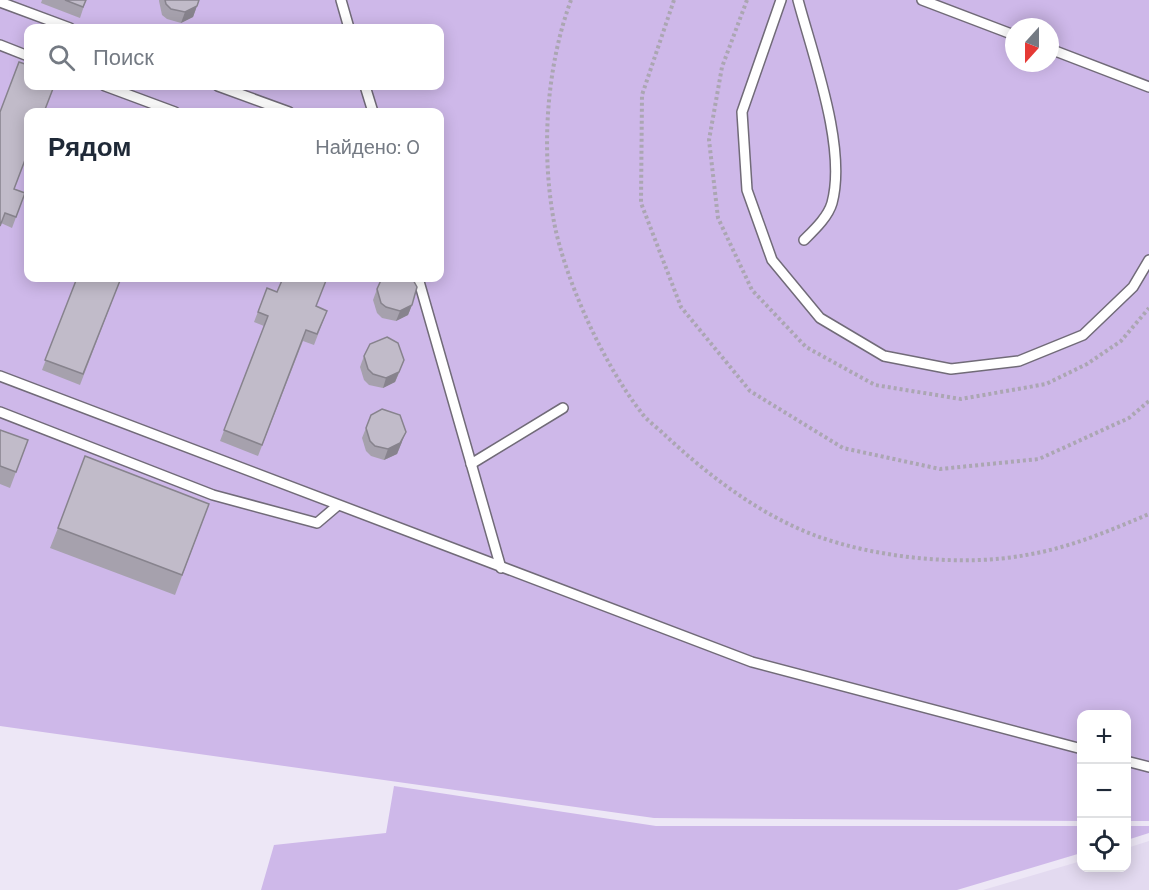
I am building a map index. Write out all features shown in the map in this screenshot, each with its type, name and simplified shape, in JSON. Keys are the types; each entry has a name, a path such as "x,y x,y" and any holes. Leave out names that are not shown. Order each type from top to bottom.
{"lane":[{"path":"341,0 348,24"},
{"path":"781,0 742,112 747,190 772,260 820,318 885,356 951,369 1019,361 1083,335 1133,286 1149,260"},
{"path":"798,0 835,143 836,177 831,206 817,228 804,240"},
{"path":"922,0 1005,32"},
{"path":"0,2 59,24"},
{"path":"0,45 24,54"},
{"path":"1059,52 1149,87"},
{"path":"116,90 164,108"},
{"path":"229,90 278,108"},
{"path":"366,90 372,108"},
{"path":"419,282 501,568"},
{"path":"0,376 752,662 1077,748"},
{"path":"471,464 562,408"},
{"path":"0,412 213,495 280,514 317,523 337,506"},
{"path":"1131,762 1149,767"}],"path":[{"path":"571,0 553,78 548,149 554,223 574,288 605,355 641,412 694,462 752,503 814,535 884,553 959,560 1026,556 1092,538 1149,514"},
{"path":"747,0 722,67 709,140 718,218 752,290 806,347 875,385 961,399 1046,384 1087,364 1122,341 1149,308"}],"shaded area":[{"path":"0,0 1149,0 1149,821 1131,821 1131,710 1077,710 1077,821 654,818 0,726"},
{"path":"394,786 656,826 1077,826 1077,854 957,890 261,890 274,845 386,833"},
{"path":"1131,826 1149,826 1149,833 1131,839"},
{"path":"1149,841 1149,890 983,890 1077,862 1077,872 1131,872 1131,847"}],"building":[{"path":"65,0 86,0 83,7"},
{"path":"165,0 199,0 197,6 185,12 171,9"},
{"path":"19,62 24,64 24,90 52,90 46,108 24,108 24,163 14,189 24,193 24,196 16,217 5,213 0,226 0,112"},
{"path":"75,282 119,282 83,374 45,360"},
{"path":"281,282 325,282 316,306 327,311 317,334 306,330 262,445 224,430 268,316 258,312 267,288 277,292"},
{"path":"380,282 414,282 417,287 412,305 400,311 381,303 377,289"},
{"path":"387,337 398,343 404,360 399,372 386,378 373,374 368,369 364,356 370,344"},
{"path":"382,409 400,415 406,432 400,443 388,449 375,446 370,441 366,428 371,415"},
{"path":"0,430 28,440 16,472 0,466"},
{"path":"85,456 209,504 182,575 58,528"}]}
